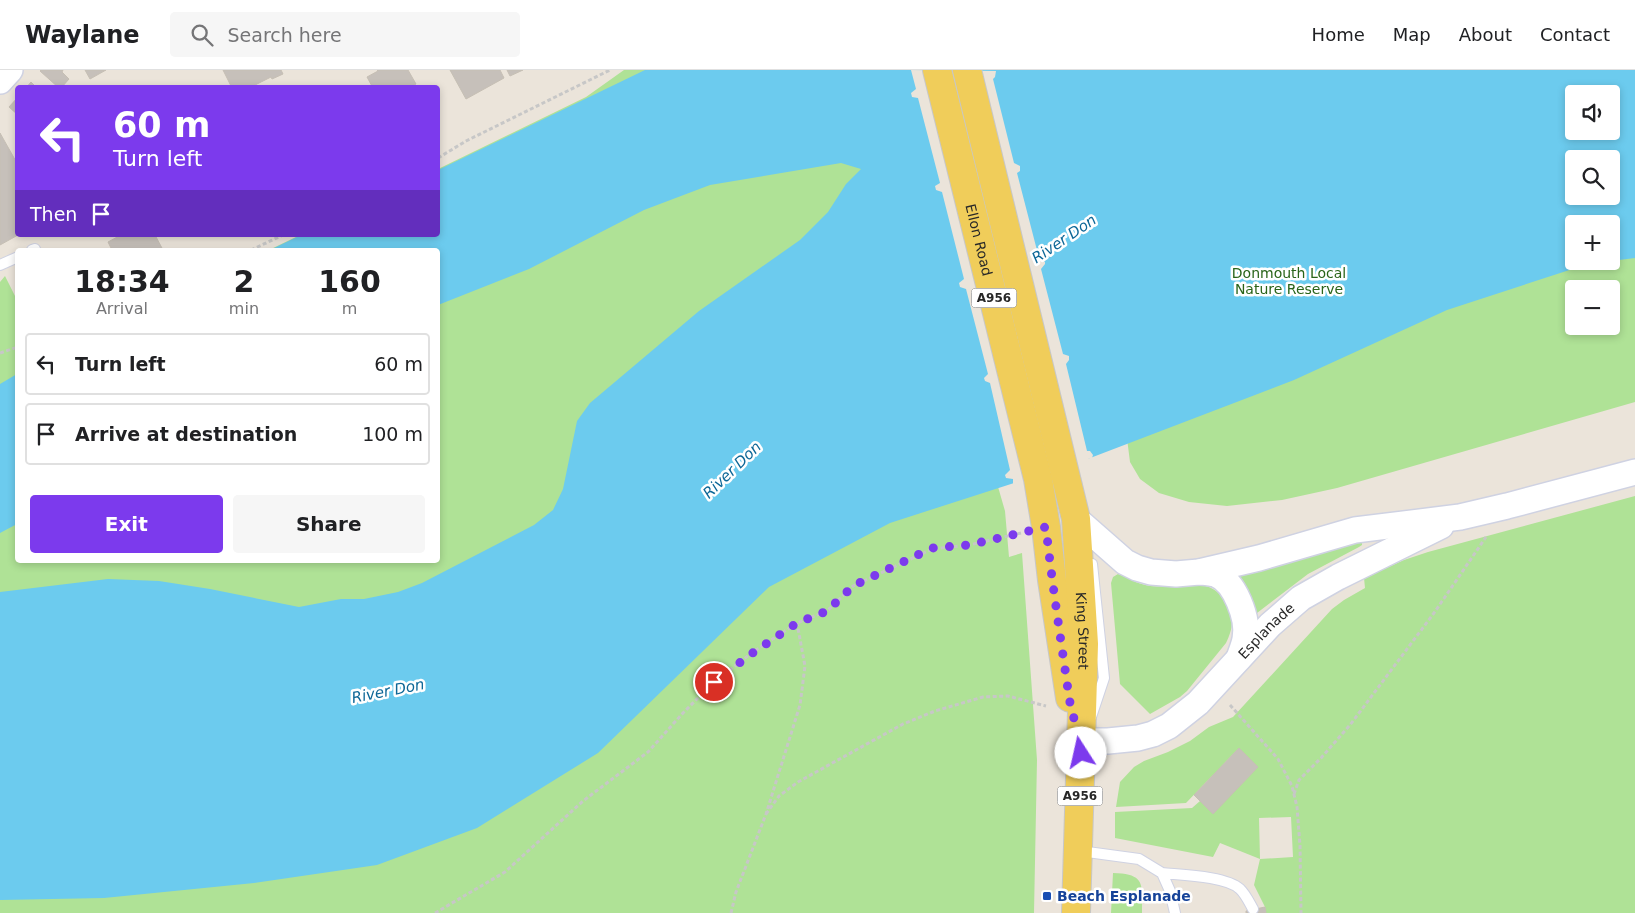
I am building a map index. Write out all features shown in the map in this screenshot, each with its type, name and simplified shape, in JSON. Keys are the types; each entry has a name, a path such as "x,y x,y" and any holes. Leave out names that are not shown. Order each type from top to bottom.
{"main road":[{"name":"Ellon Road","path":"937,70 1038,479 1046,527"},
{"name":"Ellon Road","path":"967,70 1076,519"},
{"name":"King Street","path":"1076,519 1084,644 1076,913"},
{"name":"King Street","path":"1046,527 1072,714 1080,741"}],"street":[{"path":"0,81 10,70"},
{"name":"Esplanade","path":"1076,519 1125,562 1151,572 1176,574 1199,572 1259,558 1355,530 1460,517 1635,472"},
{"name":"Esplanade","path":"1080,741 1138,738 1154,734 1169,726 1198,703 1270,625 1301,598 1338,577 1460,517"},
{"path":"1199,572 1216,574 1228,583 1238,599 1245,623 1245,638 1239,658"}],"lane":[{"path":"0,265 15,258"},
{"path":"1076,519 1089,547 1104,678 1095,708 1080,741"},
{"path":"1079,851 1139,859 1162,873 1203,877 1227,882 1238,888 1246,896 1253,909"},
{"path":"1162,873 1170,891 1175,913"}],"path":[{"path":"440,157 610,70"},
{"path":"255,248 279,237"},
{"path":"0,353 15,348"},
{"path":"1294,794 1299,780 1322,758 1384,681 1434,613 1507,506"},
{"path":"435,913 505,872 583,801 648,752 714,682 797,623 827,611 853,586 932,548 969,545 1046,527"},
{"path":"731,913 736,892 766,814 800,705 805,666 797,623"},
{"path":"1214,685 1278,759 1292,786 1297,807 1300,846 1300,913"},
{"path":"766,814 779,796 798,782 903,724 959,703 983,697 1008,696 1072,714"}],"green space":[{"name":"Donmouth Local Nature Reserve","path":"624,70 1635,70 1635,402 1337,488 1282,500 1227,506 1189,502 1159,493 1140,479 1130,462 1124,415 988,452 1005,511 1009,557 1022,553 1037,760 1034,913 0,913 0,282 5,276 15,296 15,563 440,563 440,248 273,248 296,237 440,237 440,168 586,97"},
{"path":"1635,496 1635,913 1266,913 1254,885 1260,859 1220,843 1213,857 1115,838 1115,812 1192,808 1200,801 1213,813 1258,767 1239,748 1186,803 1116,807 1120,782 1134,767 1144,761 1168,752 1190,741 1209,727 1233,717 1332,609 1365,588 1364,578 1404,560","holes":["1291,817 1293,857 1260,859 1259,818"]},
{"path":"1360,541 1362,545 1308,574 1257,613 1233,573"},
{"path":"1118,574 1150,586 1193,584 1213,589 1221,596 1232,620 1226,643 1187,691 1150,714 1120,684 1111,583 1113,577"},
{"path":"1113,873 1137,878 1140,882 1142,888 1142,913 1111,913"}],"water":[{"name":"Donmouth Local Nature Reserve","path":"645,70 1635,70 1635,258 1620,260 1620,215 1565,215 1565,270 1570,270 1447,310 1294,380 1085,460 890,523 769,587 598,753 477,828 377,865 254,883 104,898 0,900 0,592 108,579 159,581 299,607 341,599 364,599 398,592 422,583 534,525 553,510 563,489 577,421 590,403 699,311 800,240 828,212 846,184 861,169 841,163 710,185 644,210 529,269 440,304 440,248 274,248 297,237 440,237 440,169"},
{"path":"15,375 15,525 0,533 0,384"}],"pier":[{"path":"911,70 996,71 993,79 1014,163 1020,166 1020,171 1017,173 1039,258 1045,262 1041,269 1063,354 1069,356 1066,364 1087,451 1090,451 1093,455 1092,458 1088,459 1089,461 1013,486 1013,479 1006,478 1005,475 1010,470 990,383 985,381 984,378 988,374 966,289 960,287 959,283 964,279 942,192 936,190 935,186 940,183 918,98 912,97 911,93 916,89"}],"building":[{"path":"63,70 62,72 69,79 64,85 56,85 40,71"},
{"path":"85,70 106,70 90,79"},
{"path":"223,70 281,70 283,74 272,79 271,77 255,85 230,85"},
{"path":"408,70 416,84 371,85 367,77 378,71"},
{"path":"450,70 500,70 504,78 466,99"},
{"path":"507,70 523,70 510,76"},
{"path":"15,100 15,112 9,107"},
{"path":"0,133 15,160 15,237 0,245"},
{"path":"117,237 156,237 162,248 111,248 108,242"},
{"path":"1239,748 1258,767 1213,814 1194,795"},
{"path":"1265,907 1266,913 1246,913 1246,911"}],"place":[{"name":"Beach Esplanade","path":"1047,896"}],"route":[{"path":"714,682 797,623 827,611 853,586 932,548 969,545 1046,527 1072,714 1080,741 1081,753"}],"water label":[{"name":"River Don","path":"1064,239"},
{"name":"River Don","path":"732,470"},
{"name":"River Don","path":"388,691"}]}
